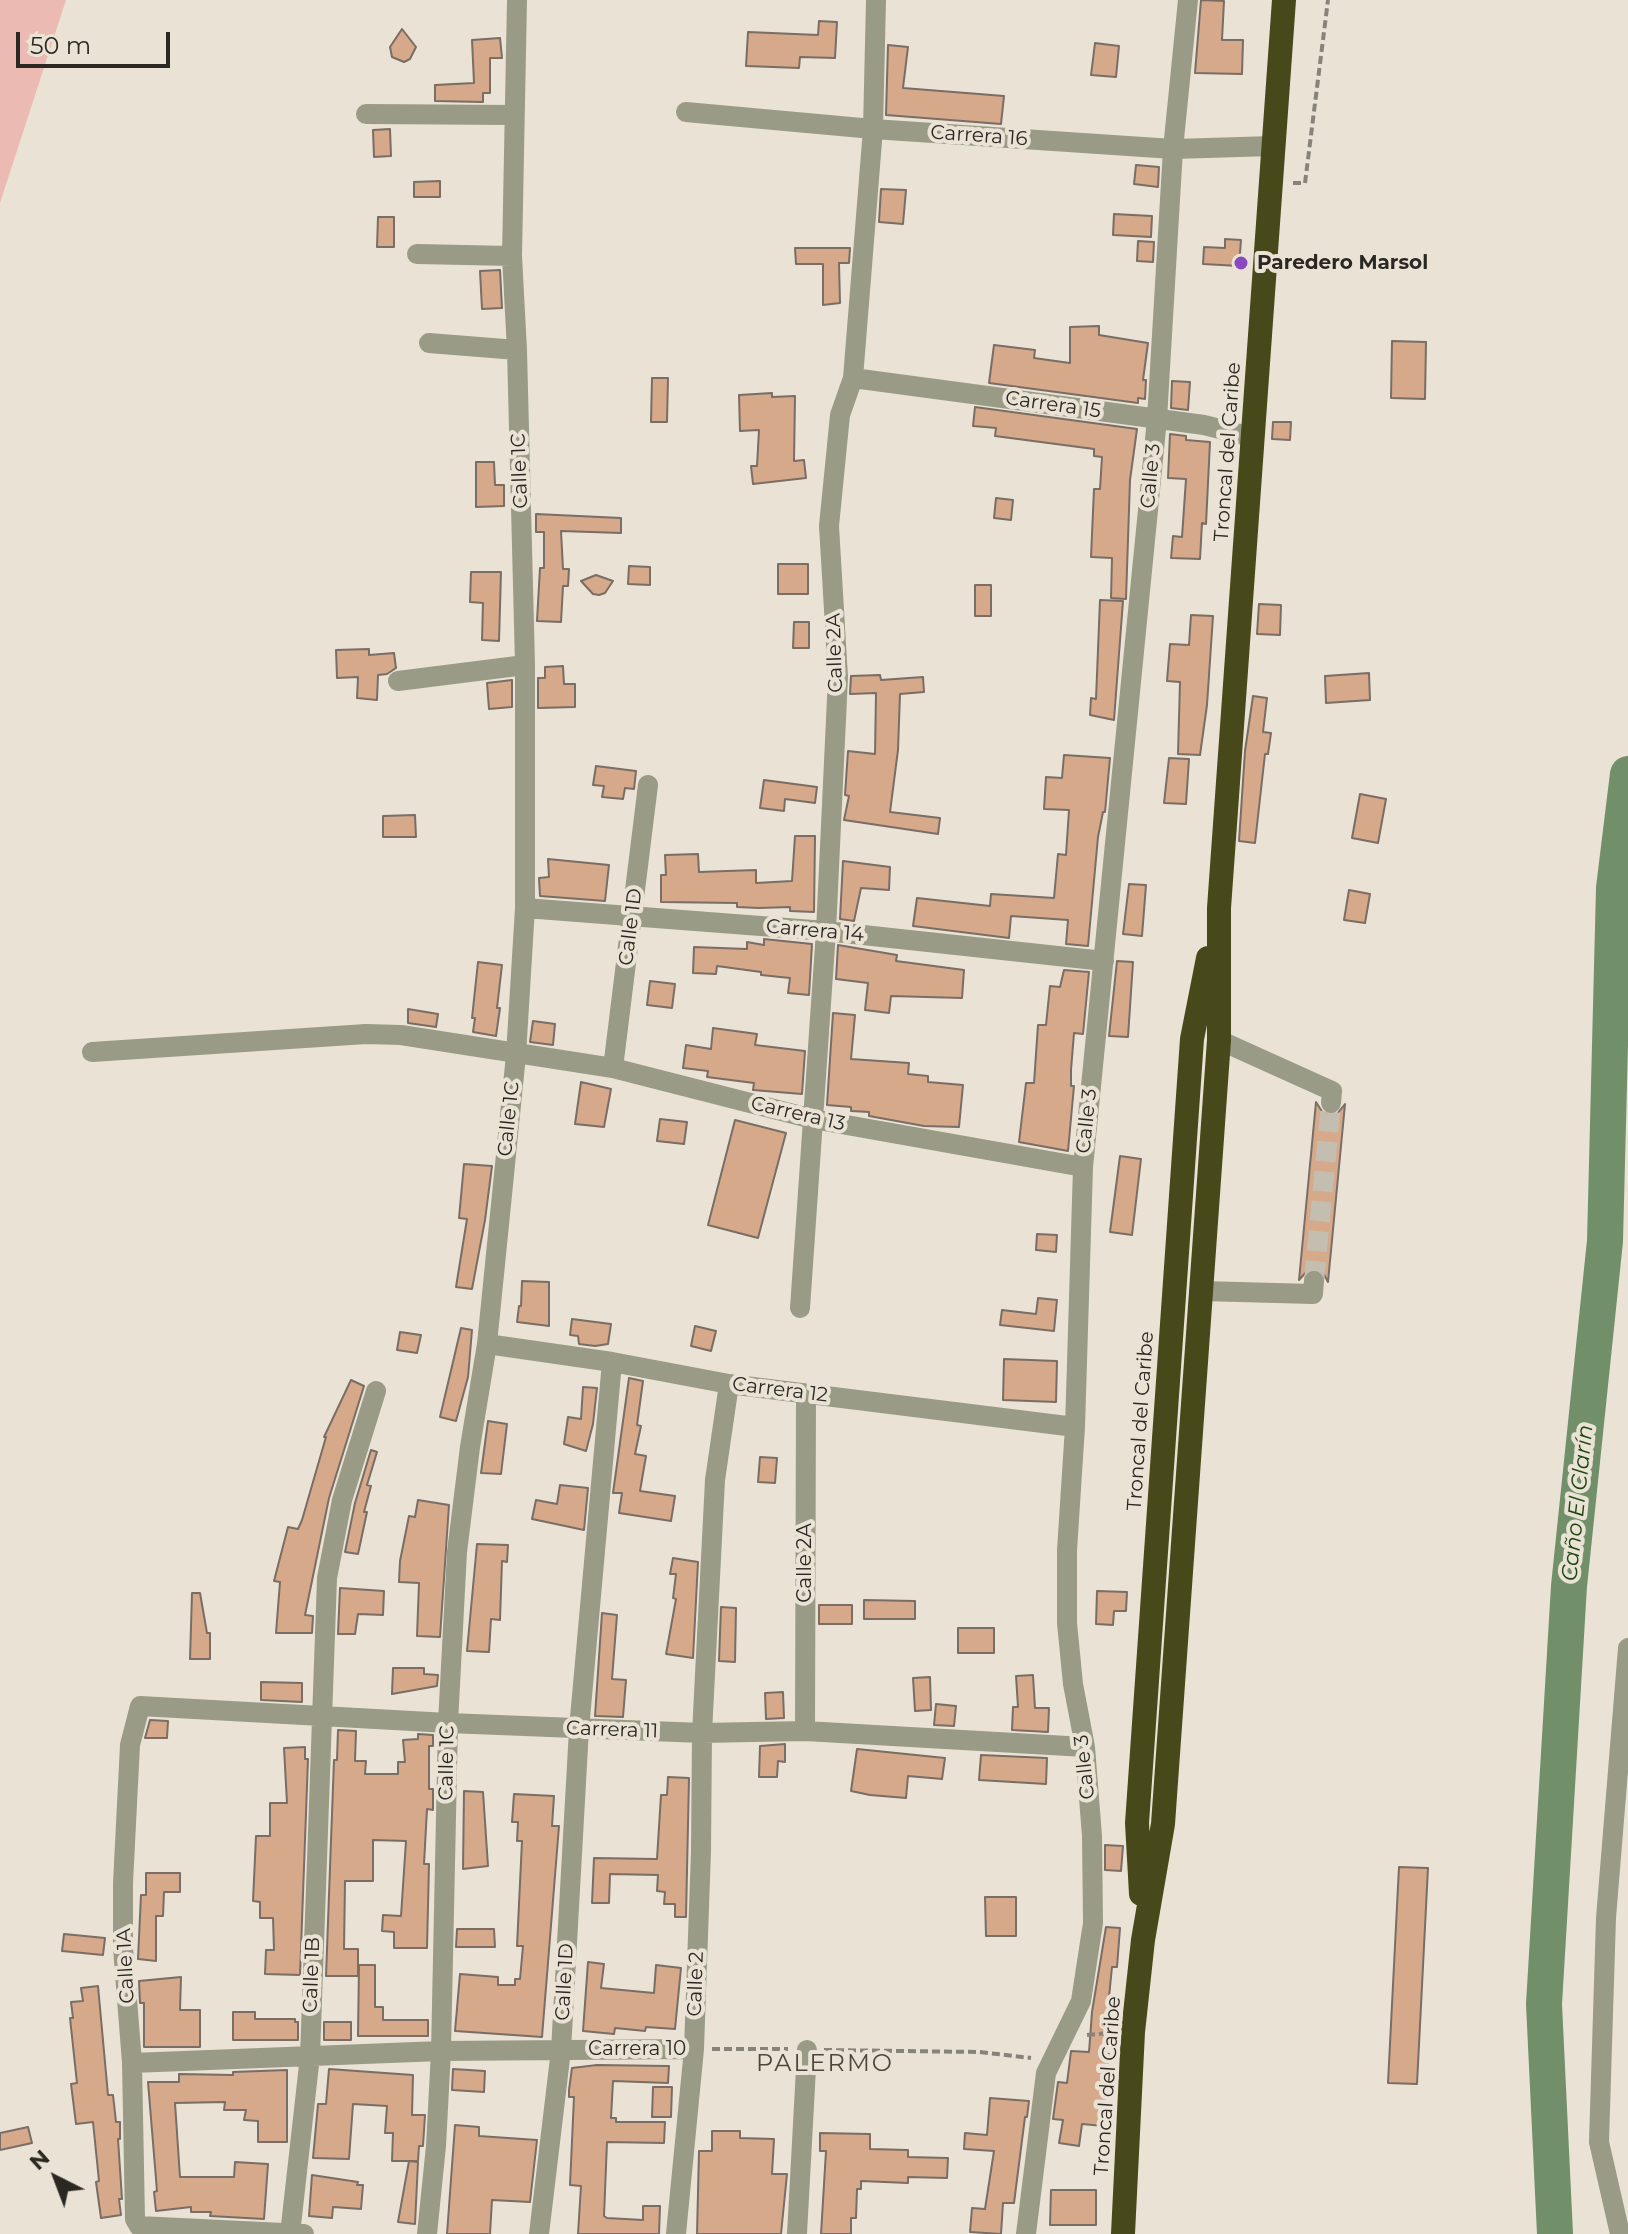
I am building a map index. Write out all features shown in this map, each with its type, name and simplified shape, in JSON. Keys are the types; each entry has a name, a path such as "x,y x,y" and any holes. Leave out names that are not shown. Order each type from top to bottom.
{"highway":[{"name":"Troncal del Caribe","path":"1123,2234 1133,2032 1143,1940 1163,1824 1219,1040 1219,908 1284,0"},
{"name":"Troncal del Caribe","path":"1143,1940 1137,1823 1192,1039 1219,908"}],"street":[{"name":"Calle 1C","path":"427,2234 441,2051 448,1723 457,1552 487,1344 516,1055 525,908 525,665 512,256 517,0"},
{"name":"Calle 2A","path":"800,1308 826,931 838,677 829,526 840,415 853,378 873,129 876,0"},
{"name":"Calle 3","path":"1026,2234 1041,2093 1052,2057 1081,2001 1093,1923 1092,1836 1085,1747 1073,1684 1067,1623 1067,1550 1075,1427 1083,1167 1157,419 1173,149 1188,0"},
{"name":"Carrera 16","path":"686,112 873,129 1173,149 1273,146"},
{"path":"366,114 513,115"},
{"path":"417,254 512,256"},
{"path":"429,343 517,350"},
{"name":"Carrera 15","path":"853,378 1204,425 1252,437"},
{"path":"398,681 525,665"},
{"name":"Calle 1D","path":"613,1068 648,785"},
{"name":"Carrera 14","path":"525,908 826,931 1104,961"},
{"name":"Carrera 13","path":"92,1052 382,1034 421,1037 516,1055 613,1068 813,1119 1083,1167"},
{"path":"1219,1040 1332,1091 1331,1103"},
{"path":"1201,1291 1313,1294 1314,1281"},
{"name":"Carrera 12","path":"487,1344 612,1362 729,1384 1075,1427"},
{"name":"Calle 1D","path":"539,2234 561,2050 579,1729 612,1362"},
{"name":"Calle 2","path":"676,2234 694,2049 702,1733 715,1480 729,1384"},
{"name":"Calle 1B","path":"295,2234 310,2056 327,1578 342,1500 376,1391"},
{"name":"Calle 2A","path":"805,1731 806,1394"},
{"path":"1620,2234 1599,2142 1606,1918 1628,1648"},
{"name":"Carrera 11","path":"140,1706 579,1729 702,1733 805,1731 1085,1747"},
{"name":"Calle 1A","path":"140,1706 130,1745 123,1883 123,1948 132,2063 135,2219 139,2226 295,2234"},
{"name":"Carrera 10","path":"132,2063 441,2051 694,2049"},
{"path":"797,2234 807,2050"}],"path":[{"path":"1305,183 1328,0"},
{"path":"1084,2035 1133,2032"},
{"name":"Carrera 10","path":"694,2049 980,2052 1041,2059 1052,2057"}],"shaded area":[{"path":"0,0 66,0 0,203"}],"building":[{"path":"1201,0 1224,1 1222,40 1243,40 1242,74 1195,73"},
{"path":"819,21 837,22 835,58 800,57 799,68 746,66 748,32 818,35"},
{"path":"402,29 416,47 410,59 404,62 392,57 390,47"},
{"path":"500,38 502,58 490,58 490,93 483,93 483,102 435,101 435,85 474,83 472,40"},
{"path":"1095,43 1119,46 1116,77 1091,75"},
{"path":"888,45 908,47 903,88 1004,96 1001,124 886,115"},
{"path":"390,129 391,156 374,157 373,130"},
{"path":"1136,165 1159,167 1158,187 1134,184"},
{"path":"440,181 440,197 414,197 414,182"},
{"path":"881,189 906,190 903,224 879,222"},
{"path":"1114,214 1152,216 1151,237 1113,235"},
{"path":"378,217 394,217 394,247 377,247"},
{"path":"1225,239 1241,240 1239,266 1203,264 1204,247 1225,248"},
{"path":"1138,241 1154,242 1153,262 1137,261"},
{"path":"795,248 850,248 849,263 839,263 840,303 823,305 823,264 796,264"},
{"path":"500,270 502,308 482,309 480,271"},
{"path":"1099,326 1099,335 1148,343 1143,380 1146,380 1145,399 1138,398 1138,403 989,383 994,345 1035,350 1034,358 1070,363 1070,327"},
{"path":"1392,341 1426,342 1425,399 1391,398"},
{"path":"652,378 668,378 667,422 651,422"},
{"path":"1172,381 1190,382 1188,410 1171,408"},
{"path":"772,393 772,397 795,396 794,461 804,460 806,478 753,484 751,466 757,466 759,430 740,431 739,395"},
{"path":"975,407 1137,429 1130,480 1126,599 1111,598 1112,558 1091,557 1094,489 1100,489 1102,457 1094,456 1094,449 995,436 996,428 973,426"},
{"path":"1273,422 1291,422 1290,440 1272,439"},
{"path":"1170,434 1186,436 1186,440 1210,442 1206,524 1202,523 1200,559 1171,558 1173,536 1182,537 1186,479 1168,478"},
{"path":"476,462 494,462 495,485 504,485 504,506 476,507"},
{"path":"996,498 1013,500 1011,520 994,518"},
{"path":"536,514 621,518 621,533 561,531 563,569 569,569 568,586 563,586 561,622 537,621 540,568 544,568 544,532 536,532"},
{"path":"778,564 808,564 808,594 778,594"},
{"path":"629,566 650,567 650,585 628,584"},
{"path":"471,572 501,572 499,641 482,640 483,603 470,602"},
{"path":"596,575 613,581 605,593 599,595 593,594 581,581"},
{"path":"975,585 991,585 991,616 975,616"},
{"path":"1100,600 1123,601 1114,720 1090,715 1091,698 1096,699"},
{"path":"1259,604 1281,605 1280,635 1257,634"},
{"path":"1191,615 1213,616 1200,755 1178,754 1180,682 1167,681 1170,644 1189,645"},
{"path":"794,622 809,622 809,648 793,648"},
{"path":"369,649 369,655 394,653 396,668 378,675 377,700 357,698 358,677 337,678 336,650"},
{"path":"563,666 564,684 575,684 575,707 538,708 538,678 545,678 545,667"},
{"path":"1369,673 1370,700 1326,703 1325,676"},
{"path":"880,675 881,680 923,677 924,692 900,694 898,750 890,812 940,818 938,834 844,820 849,796 845,795 848,751 875,754 876,693 850,694 851,676"},
{"path":"512,680 512,707 489,709 487,683"},
{"path":"1253,696 1267,698 1263,732 1271,733 1268,754 1265,754 1255,843 1239,841 1245,751"},
{"path":"1064,755 1110,758 1105,812 1098,837 1088,946 1066,944 1068,920 1011,916 1009,938 913,926 917,898 990,906 991,894 1054,898 1058,854 1066,855 1069,810 1044,809 1046,777 1062,778"},
{"path":"1169,758 1189,759 1186,804 1164,803"},
{"path":"596,766 636,771 634,789 625,788 623,799 602,797 604,786 593,785"},
{"path":"764,780 817,787 815,803 785,799 784,811 760,808"},
{"path":"1360,794 1386,799 1378,843 1352,838"},
{"path":"415,815 416,837 383,837 383,816"},
{"path":"795,836 815,836 814,912 790,911 790,907 737,907 737,903 661,902 661,875 666,875 665,855 698,854 699,872 756,870 756,883 792,881"},
{"path":"548,859 609,865 605,901 540,896 539,878 549,877"},
{"path":"843,861 890,867 889,890 861,888 854,921 840,919"},
{"path":"1129,884 1146,885 1142,936 1123,934"},
{"path":"1349,890 1370,894 1365,923 1344,920"},
{"path":"764,939 812,944 809,995 788,993 790,978 761,975 761,972 717,966 716,974 693,973 694,947 747,949 747,942 764,945"},
{"path":"838,945 897,955 896,961 964,970 962,998 891,996 889,1013 865,1010 868,983 836,979"},
{"path":"1117,961 1133,962 1128,1037 1109,1036"},
{"path":"478,962 502,965 496,1036 473,1032"},
{"path":"1064,970 1089,972 1083,1034 1074,1033 1071,1086 1074,1086 1068,1151 1019,1142 1026,1083 1034,1083 1038,1025 1046,1025 1050,986 1060,987"},
{"path":"650,981 675,984 672,1008 647,1005"},
{"path":"408,1009 438,1014 436,1027 408,1023"},
{"path":"833,1013 855,1015 851,1059 909,1063 908,1074 928,1076 928,1082 963,1085 959,1127 924,1126 869,1116 869,1112 851,1111 851,1107 827,1105"},
{"path":"533,1021 555,1024 553,1045 530,1042"},
{"path":"713,1028 757,1034 755,1045 805,1051 802,1094 753,1090 754,1083 707,1077 708,1071 683,1068 686,1045 711,1049"},
{"path":"581,1082 611,1089 604,1127 575,1124"},
{"path":"1316,1102 1329,1116 1337,1114 1345,1104 1328,1282 1322,1271 1316,1268 1308,1270 1299,1280"},
{"path":"660,1119 687,1122 684,1144 657,1141"},
{"path":"735,1120 786,1133 758,1238 708,1225"},
{"path":"1120,1156 1141,1159 1132,1235 1110,1232"},
{"path":"464,1164 492,1166 472,1289 456,1287 467,1219 459,1218"},
{"path":"1037,1234 1057,1235 1056,1252 1036,1250"},
{"path":"522,1281 549,1282 549,1326 517,1322"},
{"path":"1038,1298 1057,1300 1054,1331 1000,1325 1002,1310 1036,1314"},
{"path":"572,1319 611,1324 608,1344 579,1344 578,1336 570,1335"},
{"path":"695,1326 716,1331 711,1351 691,1346"},
{"path":"461,1328 472,1330 468,1377 456,1421 440,1417"},
{"path":"400,1332 421,1335 417,1353 397,1350"},
{"path":"1004,1359 1057,1361 1056,1402 1003,1400"},
{"path":"629,1378 643,1381 637,1425 641,1426 635,1454 646,1456 640,1491 675,1496 671,1521 619,1513 622,1493 613,1493"},
{"path":"351,1380 364,1386 329,1498 305,1615 313,1616 312,1633 276,1633 280,1582 274,1581 288,1527 298,1529 302,1520 324,1437"},
{"path":"583,1387 597,1388 586,1451 564,1444 568,1417 581,1419"},
{"path":"488,1421 507,1424 501,1474 481,1473"},
{"path":"371,1450 377,1452 367,1485 371,1486 358,1554 345,1552 355,1503"},
{"path":"760,1457 777,1458 775,1483 758,1482"},
{"path":"560,1485 588,1488 584,1530 532,1519 536,1500 557,1504"},
{"path":"418,1500 449,1505 440,1637 417,1636 419,1583 399,1582 409,1516 415,1517"},
{"path":"477,1544 508,1545 507,1562 502,1561 500,1620 491,1619 489,1652 467,1651"},
{"path":"673,1558 698,1562 693,1658 666,1654 676,1599 673,1598 676,1574 670,1574"},
{"path":"340,1588 384,1591 383,1615 358,1614 355,1634 338,1634"},
{"path":"1097,1591 1127,1592 1126,1611 1114,1611 1113,1625 1096,1624"},
{"path":"192,1593 200,1593 207,1633 210,1633 210,1659 190,1659"},
{"path":"864,1600 915,1601 915,1619 864,1619"},
{"path":"819,1605 852,1605 852,1624 819,1624"},
{"path":"721,1607 736,1608 735,1662 719,1661"},
{"path":"602,1613 617,1615 612,1679 626,1680 623,1717 595,1716"},
{"path":"958,1628 994,1628 994,1653 958,1653"},
{"path":"393,1668 424,1668 424,1674 438,1675 437,1686 392,1694"},
{"path":"1033,1675 1035,1708 1049,1708 1048,1732 1012,1730 1013,1707 1018,1707 1016,1676"},
{"path":"930,1677 931,1710 915,1711 913,1678"},
{"path":"261,1682 302,1683 302,1702 261,1700"},
{"path":"783,1692 784,1718 766,1719 765,1693"},
{"path":"936,1704 956,1706 954,1726 934,1725"},
{"path":"150,1720 168,1721 167,1738 145,1738"},
{"path":"338,1730 356,1731 355,1761 366,1761 365,1774 398,1774 398,1762 405,1762 403,1740 418,1739 418,1734 433,1735 433,1746 429,1746 429,1789 433,1789 433,1810 427,1809 424,1864 429,1864 427,1948 394,1948 394,1932 382,1931 383,1915 401,1916 406,1841 373,1840 373,1881 345,1881 344,1949 358,1949 358,1976 326,1976 334,1760 337,1760"},
{"path":"785,1744 785,1762 778,1761 777,1777 759,1777 760,1746"},
{"path":"305,1747 305,1759 308,1759 300,1975 265,1974 266,1950 274,1950 273,1918 260,1918 260,1902 253,1901 256,1836 270,1836 270,1803 287,1803 284,1748"},
{"path":"857,1749 945,1758 942,1779 908,1776 906,1798 851,1791"},
{"path":"981,1755 1047,1758 1046,1784 979,1780"},
{"path":"668,1777 689,1778 686,1917 675,1917 675,1904 664,1904 665,1892 657,1891 658,1875 610,1874 609,1903 592,1903 594,1858 657,1859 661,1795 667,1795"},
{"path":"464,1791 483,1792 488,1866 463,1869"},
{"path":"514,1794 554,1796 552,1826 559,1826 542,2037 455,2031 460,1974 498,1977 498,1985 515,1985 515,1979 520,1979 523,1946 517,1946 522,1841 517,1841 518,1822 512,1822"},
{"path":"1105,1845 1123,1846 1121,1871 1105,1870"},
{"path":"1399,1867 1428,1868 1417,2084 1388,2083"},
{"path":"146,1873 180,1873 180,1892 164,1892 163,1916 156,1916 156,1961 138,1959 141,1895 146,1895"},
{"path":"985,1897 1016,1897 1016,1936 986,1936"},
{"path":"1106,1927 1120,1928 1117,1967 1112,1967 1109,1997 1106,2054 1109,2054 1103,2126 1082,2124 1079,2146 1059,2143 1063,2120 1053,2119 1058,2082 1067,2083 1071,2051 1089,2052 1092,2012"},
{"path":"457,1929 494,1929 495,1947 456,1947"},
{"path":"64,1934 105,1938 103,1955 62,1951"},
{"path":"588,1962 604,1964 601,1988 654,1993 656,1965 681,1968 675,2029 646,2027 645,2031 615,2028 614,2034 583,2031"},
{"path":"359,1965 375,1965 375,2007 383,2007 383,2020 428,2020 428,2036 358,2036"},
{"path":"181,1977 180,2010 200,2010 200,2047 144,2047 144,2003 140,2003 139,1981"},
{"path":"98,1986 108,2095 113,2095 116,2122 120,2122 118,2139 122,2199 119,2199 121,2215 101,2218 93,2122 76,2124 71,2084 77,2083 70,2018 73,2018 71,2002 83,2001 81,1988"},
{"path":"233,2012 255,2012 255,2019 295,2019 298,2022 298,2040 233,2040"},
{"path":"324,2022 351,2022 351,2040 324,2040"},
{"path":"597,2065 669,2066 668,2083 613,2081 611,2118 616,2118 616,2122 665,2122 664,2143 607,2142 604,2216 643,2220 643,2206 660,2206 659,2234 578,2234 581,2186 570,2185 574,2097 569,2097 569,2090 572,2068"},
{"path":"329,2069 413,2075 412,2115 425,2115 423,2146 419,2146 418,2161 392,2161 393,2133 385,2133 387,2106 353,2104 349,2159 313,2158 318,2104 326,2104"},
{"path":"453,2069 485,2071 484,2092 452,2090"},
{"path":"287,2070 287,2142 258,2142 258,2121 244,2120 246,2110 224,2110 225,2102 175,2103 180,2177 234,2177 235,2162 268,2164 264,2219 210,2216 211,2212 191,2212 191,2207 156,2211 148,2082 179,2082 179,2074 233,2075 233,2072"},
{"path":"653,2087 672,2087 671,2117 652,2117"},
{"path":"990,2098 1029,2101 1014,2203 1003,2203 1001,2234 970,2232 972,2208 985,2209 994,2151 964,2149 965,2133 987,2135"},
{"path":"455,2125 479,2127 479,2136 537,2140 530,2202 492,2200 490,2234 447,2234"},
{"path":"28,2127 32,2143 0,2150 0,2133"},
{"path":"712,2131 740,2131 740,2138 774,2139 772,2174 787,2174 781,2234 697,2234 699,2151 712,2151"},
{"path":"820,2133 870,2134 870,2149 908,2150 908,2157 948,2158 947,2178 908,2177 908,2183 861,2181 861,2189 857,2189 856,2218 851,2218 851,2234 821,2234 826,2151 820,2151"},
{"path":"409,2161 418,2162 415,2224 398,2222"},
{"path":"312,2175 363,2185 361,2209 333,2207 332,2218 309,2216"},
{"path":"1051,2190 1096,2190 1096,2225 1050,2225"}],"waterway":[{"name":"Caño El Clarín","path":"1555,2234 1544,2004 1569,1586 1605,1241 1614,888 1628,774"}],"tunnel":[{"path":"1314,1281 1331,1103"}],"place":[{"name":"Paredero Marsol","path":"1241,263"}],"district":[{"name":"PALERMO","path":"825,2064"}]}
